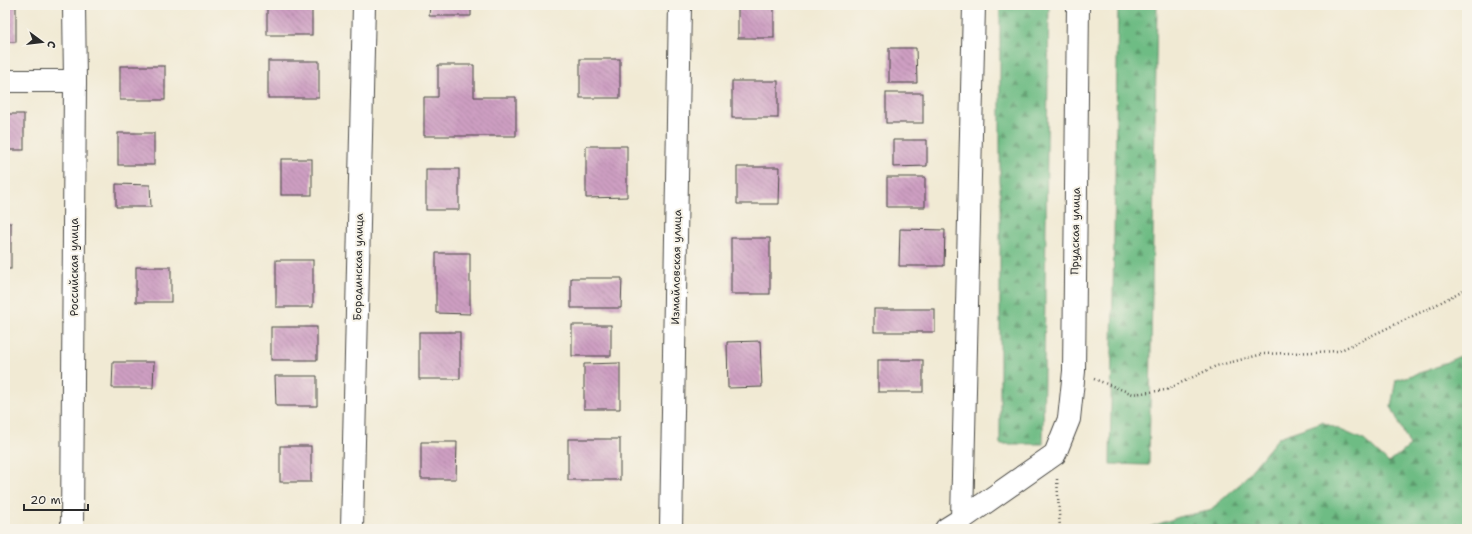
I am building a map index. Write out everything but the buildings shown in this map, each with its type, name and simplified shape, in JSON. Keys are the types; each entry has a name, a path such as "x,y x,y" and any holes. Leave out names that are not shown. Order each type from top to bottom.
{"street":[{"name":"Российская улица","path":"72,529 75,81 74,5"},
{"name":"Бородинская улица","path":"352,529 364,5"},
{"name":"Измайловская улица","path":"672,529 680,5"},
{"path":"954,524 974,5"},
{"name":"Прудская улица","path":"1055,454 1068,419 1074,371 1078,5"},
{"path":"5,81 75,81"},
{"path":"954,524 1055,454"}],"path":[{"path":"1074,371 1133,394 1166,390 1216,366 1263,354 1339,351 1434,306 1467,288"},
{"path":"1055,454 1060,529"}],"green space":[{"path":"1000,5 1049,5 1043,444 1000,444"},
{"path":"1118,5 1157,5 1149,465 1110,464"},
{"path":"1467,353 1467,529 1144,529 1182,516 1209,511 1240,484 1279,437 1322,422 1364,440 1389,463 1410,446 1391,406 1396,380 1429,370"}]}
